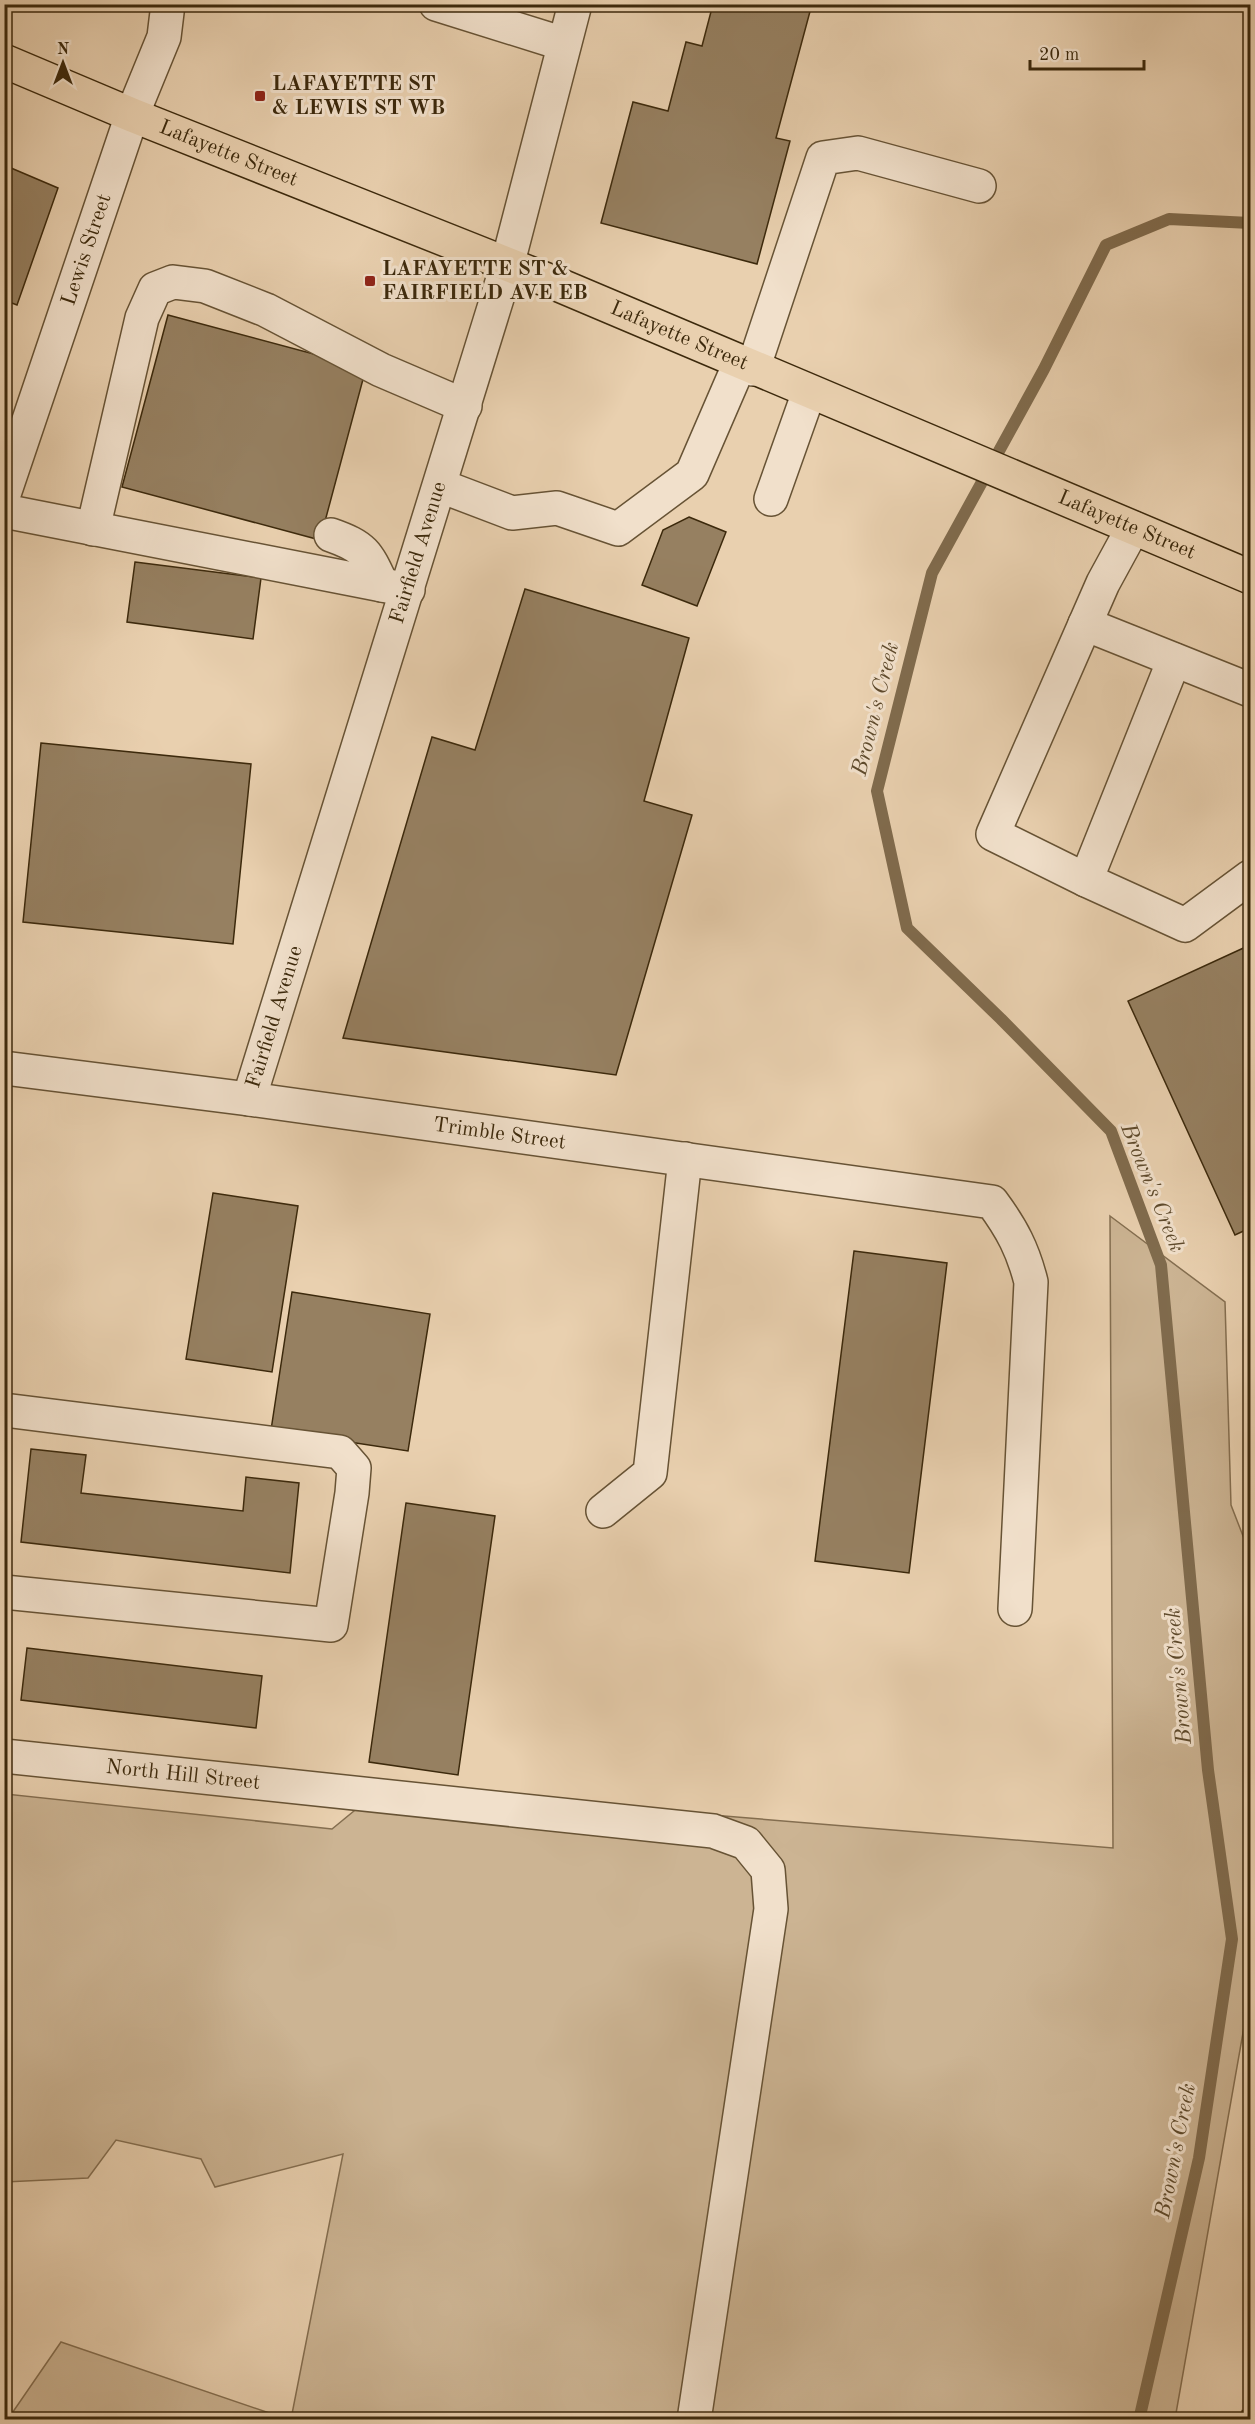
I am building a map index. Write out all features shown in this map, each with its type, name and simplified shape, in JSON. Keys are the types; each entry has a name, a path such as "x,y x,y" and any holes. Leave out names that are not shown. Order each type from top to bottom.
{"main road":[{"name":"Lafayette Street","path":"4,61 132,115 552,282 746,366 1251,577"}],"street":[{"name":"Lewis Street","path":"4,494 11,448 132,115 164,37 168,4"},
{"path":"436,4 564,44"},
{"name":"Fairfield Avenue","path":"249,1099 395,588 441,486 507,266 575,4"},
{"path":"441,486 512,513 557,508 618,529 692,474 746,366 823,158 858,153 979,186"},
{"path":"93,529 142,318 155,289 173,282 205,286 266,310 381,370 465,406"},
{"path":"771,499 809,392"},
{"path":"4,511 395,588"},
{"path":"1133,528 1103,583 993,834 1185,925 1251,877"},
{"path":"330,535 356,544 395,588"},
{"path":"1085,624 1251,690"},
{"path":"1086,880 1174,660"},
{"name":"Trimble Street","path":"4,1068 249,1099 992,1202 1012,1229 1031,1282 1015,1608"},
{"path":"603,1511 650,1473 685,1159"},
{"path":"4,1410 340,1452 354,1468 352,1493 330,1625 4,1592"},
{"name":"North Hill Street","path":"4,1756 713,1831 746,1843 768,1870 771,1909 694,2420"}],"shaded area":[{"path":"1110,1216 1225,1302 1231,1505 1250,1554 1250,1993 1175,2419 291,2419 343,2154 215,2187 201,2159 116,2140 88,2178 5,2182 6,1794 332,1829 382,1788 1113,1848"},
{"path":"61,2342 287,2419 8,2419"}],"building":[{"path":"713,4 812,4 776,138 790,141 757,264 601,223 633,102 668,111 686,42 702,46"},
{"path":"4,165 58,188 17,305 4,300"},
{"path":"168,315 366,368 320,540 122,487"},
{"path":"689,517 726,532 697,606 642,585 663,530"},
{"path":"135,562 261,578 253,639 127,622"},
{"path":"525,589 689,638 644,801 692,815 616,1075 343,1038 432,737 475,750"},
{"path":"41,743 251,764 233,944 23,922"},
{"path":"1250,945 1250,1228 1235,1235 1128,1001"},
{"path":"213,1193 298,1206 272,1372 186,1359"},
{"path":"854,1251 947,1263 909,1573 815,1561"},
{"path":"292,1292 430,1314 408,1451 271,1430"},
{"path":"31,1449 86,1455 81,1493 243,1511 246,1477 299,1483 290,1573 21,1542"},
{"path":"406,1503 495,1516 458,1775 369,1762"},
{"path":"27,1648 262,1676 256,1728 21,1700"}],"waterway":[{"name":"Brown's Creek","path":"1139,2420 1199,2158 1232,1939 1208,1770 1161,1265 1111,1131 907,928 877,791 932,573 1044,369 1106,245 1169,219 1250,223"}],"railway":[{"path":"1242,2420 1250,2378"}],"place":[{"name":"LAFAYETTE ST & LEWIS ST WB","path":"260,96"},
{"name":"LAFAYETTE ST & FAIRFIELD AVE EB","path":"370,281"}]}
